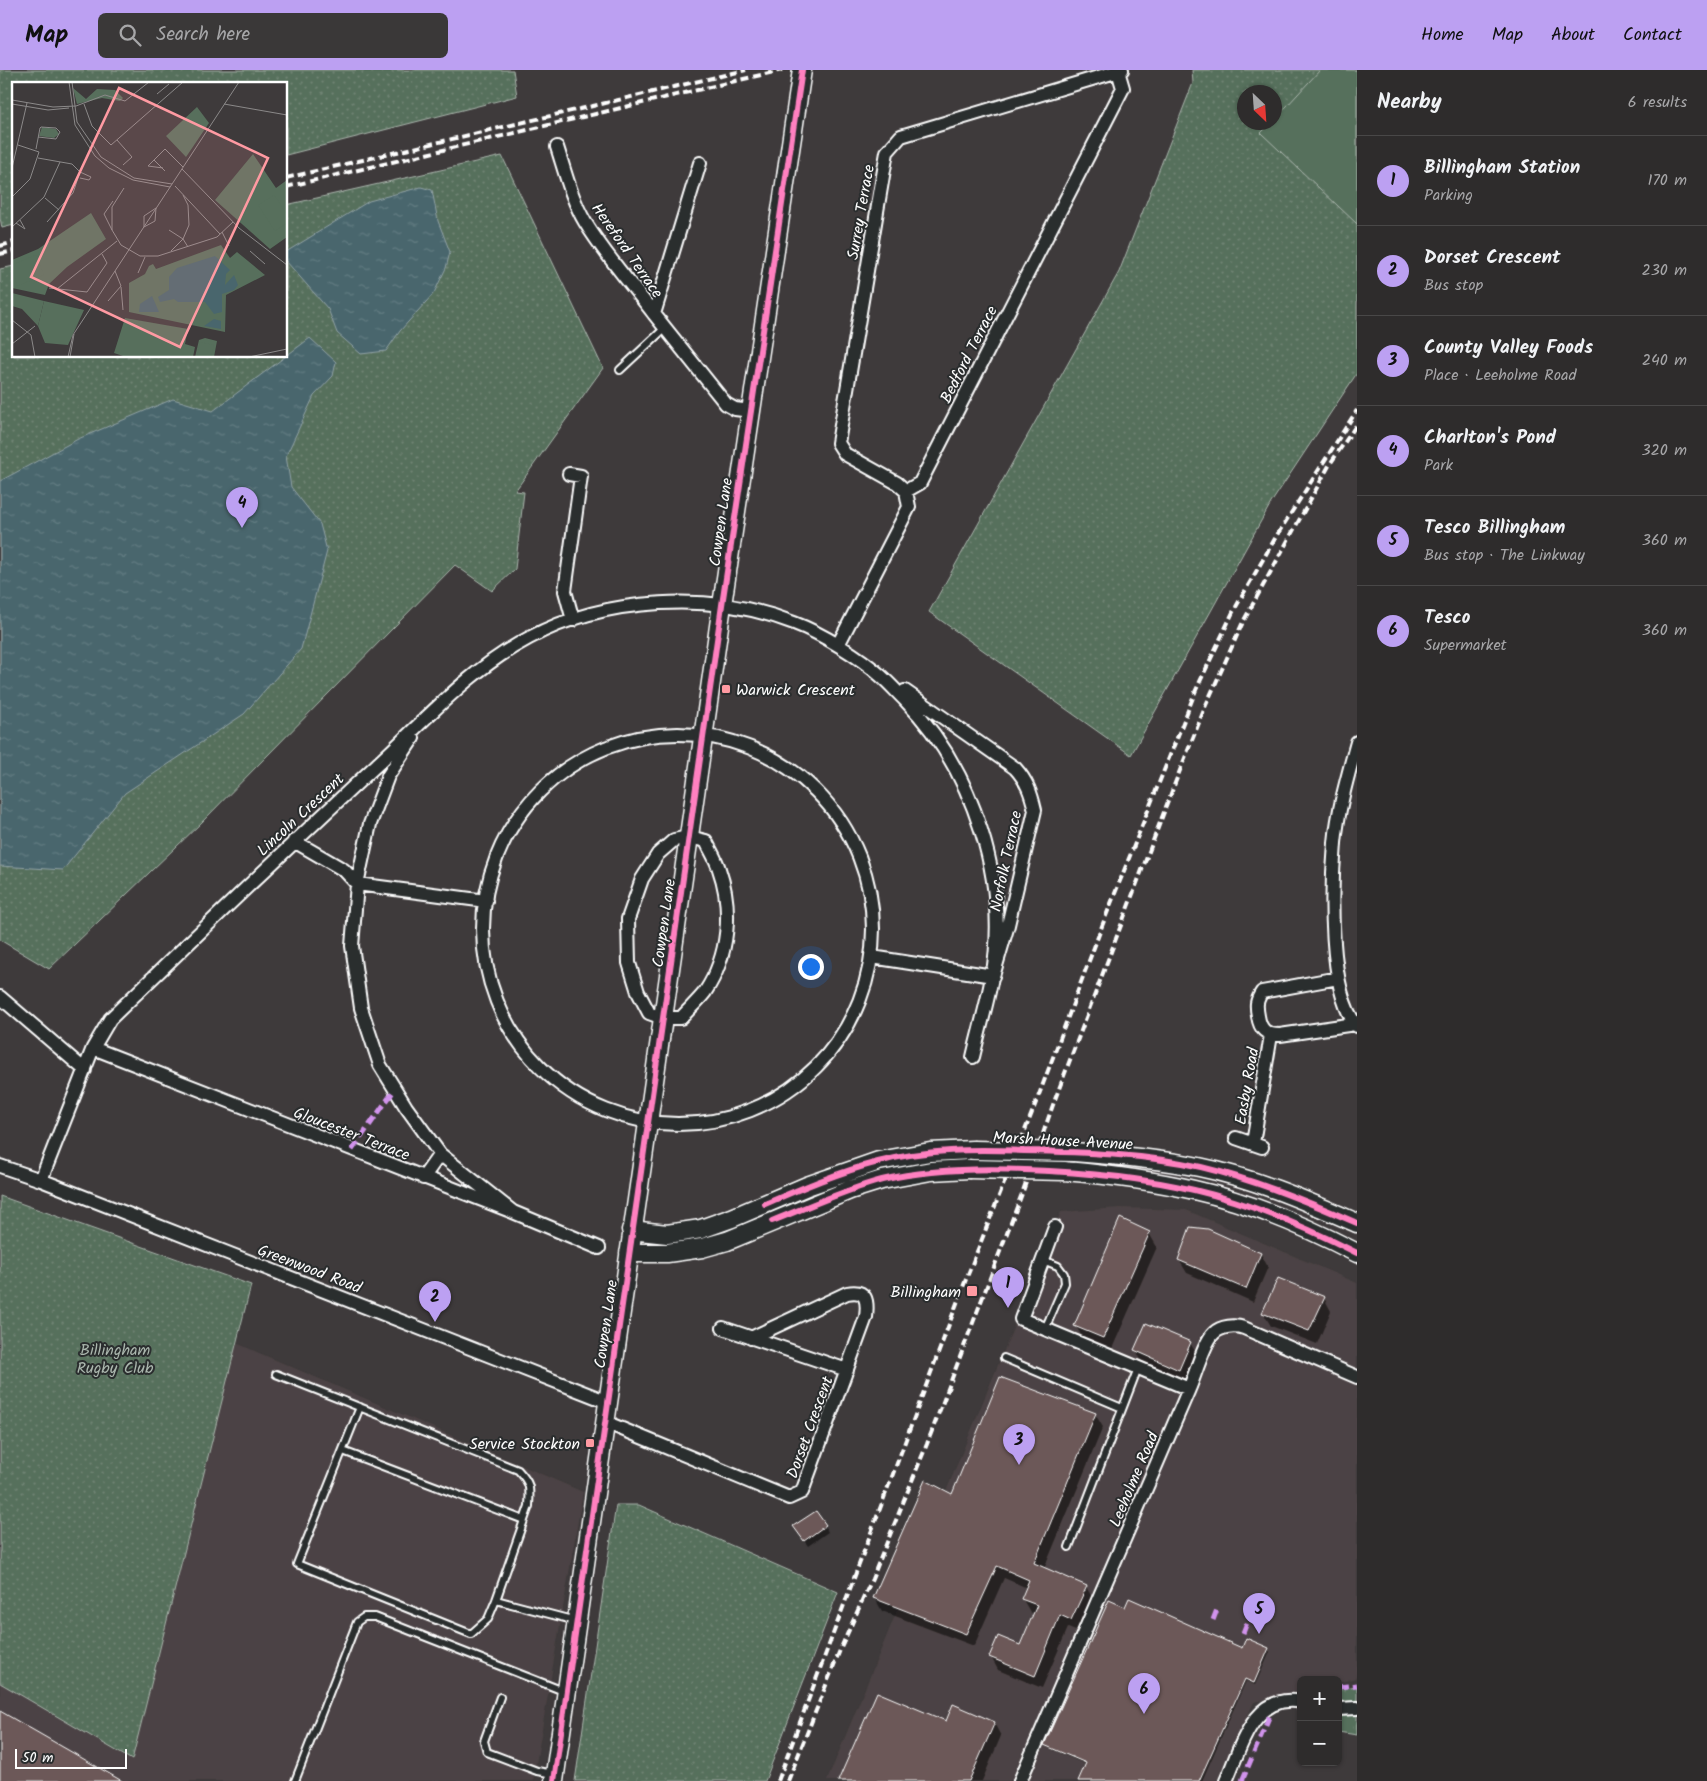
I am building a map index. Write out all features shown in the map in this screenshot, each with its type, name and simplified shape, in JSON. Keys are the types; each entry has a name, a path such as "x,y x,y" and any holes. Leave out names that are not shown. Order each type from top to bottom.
{"street":[{"name":"Cowpen Lane","path":"555,1778 631,1230 664,1018 750,412 802,70"},
{"name":"Bedford Terrace","path":"906,491 920,483 1123,88 1120,71"},
{"name":"Surrey Terrace","path":"906,491 897,483 845,454 838,443 887,152 901,136 1120,71"},
{"name":"Hereford Terrace","path":"557,147 573,196 585,222 603,248 726,404 735,409 750,412"},
{"name":"Hereford Terrace","path":"654,314 700,163"},
{"path":"569,474 581,476 566,591 573,620"},
{"path":"838,645 909,507 906,491"},
{"name":"Lincoln Crescent","path":"41,1180 93,1048 110,1020 294,842 482,668 530,637 573,620 619,607 662,602 722,605"},
{"path":"722,605 745,608 794,623 838,645 880,674 913,708 934,736 959,776 974,808 986,845 993,876 996,933 993,976 973,1057"},
{"name":"Norfolk Terrace","path":"880,674 1015,768 1024,778 1031,793 1035,810 1008,925 993,976"},
{"path":"424,721 388,776 370,824 357,884 352,946 361,1008 380,1065 406,1107 440,1154 513,1212"},
{"path":"680,734 703,737 732,742 764,753 787,767 807,783 828,806 846,830 858,855 868,886 872,911 872,957 856,1010 826,1058 804,1079 779,1097 721,1121 694,1126 669,1126 648,1123 593,1104 557,1081 524,1048 502,1015 486,967 483,930 492,867 508,830 534,796 564,769 599,749 632,740 680,734"},
{"path":"1338,978 1262,992 1256,1002 1260,1026 1265,1032 1280,1036 1356,1025 1343,1000 1338,978 1332,906 1335,842 1345,784 1357,742"},
{"name":"Cowpen Lane","path":"664,1018 650,1013 638,992 629,963 628,919 642,880 658,854 674,840 689,837"},
{"path":"664,1018 681,1018 705,992 722,957 728,922 725,892 719,868 706,841 689,837"},
{"path":"294,842 344,870 357,884 486,901"},
{"path":"872,957 993,976"},
{"path":"0,997 85,1070"},
{"name":"Easby Road","path":"1236,1138 1257,1145 1272,1035"},
{"name":"Gloucester Terrace","path":"93,1048 513,1212 598,1248"},
{"name":"Marsh House Avenue","path":"631,1230 667,1234 701,1229 807,1186 878,1162 930,1152 972,1150 1074,1152 1151,1158 1201,1167 1296,1197 1357,1224"},
{"path":"423,1178 440,1154"},
{"name":"Greenwood Road","path":"0,1166 41,1180 608,1402"},
{"name":"Marsh House Avenue","path":"629,1253 667,1253 702,1248 726,1241 842,1193 882,1180 930,1171 969,1169 1065,1172 1128,1177 1195,1190 1300,1226 1356,1251"},
{"path":"1055,1227 1020,1318 1190,1389"},
{"name":"Dorset Crescent","path":"605,1422 789,1498 802,1492 866,1317 868,1304 863,1295 856,1292 847,1293 751,1338"},
{"name":"Leeholme Road","path":"1020,1781 1190,1389 1208,1342 1214,1332 1235,1326 1244,1328 1357,1377"},
{"name":"Dorset Crescent","path":"723,1328 847,1370"},
{"path":"1226,1781 1254,1719 1268,1706 1289,1700 1297,1701"},
{"path":"1342,1710 1357,1708"}],"lane":[{"path":"620,370 665,328"},
{"path":"1043,1260 1058,1266 1064,1274 1065,1283 1045,1329"},
{"path":"1004,1358 1122,1408"},
{"path":"1069,1547 1138,1368"},
{"path":"276,1374 360,1407 518,1470 528,1479 530,1490 529,1506 496,1600 488,1619 471,1634 297,1564 360,1407"},
{"path":"343,1451 524,1520"},
{"path":"496,1600 578,1621"},
{"path":"295,1781 357,1622 364,1617 375,1617 567,1692"},
{"path":"500,1697 484,1740 487,1752 555,1778"}],"shaded area":[{"path":"1120,1208 1186,1210 1357,1283 1357,1672 1355,1678 1342,1682 1342,1676 1297,1676 1297,1694 1254,1702 1217,1781 827,1781 1061,1212"},
{"path":"236,1343 583,1492 533,1781 0,1781 0,1683 132,1760"}],"green space":[{"path":"0,70 513,70 517,96 288,154 288,82 12,82 12,226 2,228 0,218"},
{"path":"1192,70 1357,70 1357,373 1271,503 1131,755 929,612 1119,272 1193,83"},
{"path":"1320,70 1357,70 1357,224 1261,133 1264,130 1282,130 1282,111"},
{"path":"502,156 603,368 515,491 524,492 515,569 492,591 455,565 201,823 49,969 0,940 0,269 12,266 12,358 288,358 288,205"},
{"name":"Billingham Rugby Club","path":"0,1196 251,1285 132,1760 0,1683"},
{"path":"616,1505 639,1505 838,1592 765,1781 575,1781"},
{"path":"1357,1686 1357,1735 1342,1733 1342,1688"}],"water":[{"path":"421,187 432,190 438,221 450,252 446,268 434,293 400,331 386,351 361,354 337,333 328,309 288,263 288,251 369,201"},
{"path":"310,338 336,362 333,376 314,396 286,456 291,487 320,524 327,551 301,649 244,714 125,793 63,870 0,866 0,481 78,439 173,399 213,411 283,358 288,358 288,355"}],"building":[{"path":"1120,1218 1150,1232 1103,1338 1074,1326"},
{"path":"1190,1227 1208,1229 1261,1253 1246,1289 1178,1260"},
{"path":"1278,1278 1325,1297 1309,1331 1262,1313"},
{"path":"1146,1323 1191,1342 1179,1370 1134,1350"},
{"path":"1000,1377 1096,1413 1034,1563 1087,1586 1071,1620 1060,1615 1035,1676 989,1657 998,1636 1020,1645 1037,1605 1021,1599 1029,1580 997,1566 966,1634 873,1598 925,1480 952,1494"},
{"path":"816,1511 826,1525 804,1541 793,1526"},
{"path":"1129,1598 1242,1648 1246,1638 1269,1648 1254,1683 1245,1679 1199,1781 1078,1781 1086,1763 1044,1745 1109,1600 1125,1607"},
{"path":"877,1692 946,1721 953,1704 995,1722 969,1781 838,1781"},
{"path":"0,1711 122,1781 0,1781"}],"railway":[{"path":"288,178 746,70"},
{"path":"288,187 782,70"},
{"path":"0,246 12,243"},
{"path":"0,254 12,251"},
{"path":"778,1781 963,1287 1037,1100 1102,926 1196,690 1233,612 1277,535 1357,410"},
{"path":"788,1781 840,1650 872,1579 927,1444 1023,1191 1054,1102 1206,705 1243,622 1330,464 1357,424"}],"marked path":[{"path":"352,1150 395,1089"},
{"path":"1213,1620 1218,1607"},
{"path":"1243,1633 1248,1620"},
{"path":"1342,1687 1357,1685"},
{"path":"1242,1781 1270,1715"}],"cycle path":[{"path":"554,1781 722,605 802,70"},
{"path":"765,1204 807,1186 878,1162 932,1152 1006,1150 1135,1156 1201,1167 1261,1185 1357,1223"},
{"path":"772,1221 854,1189 900,1176 935,1171 971,1169 1046,1171 1131,1178 1215,1195 1277,1217 1357,1253"}],"place":[{"name":"Charlton's Pond","path":"242,528"},
{"name":"Warwick Crescent","path":"726,689"},
{"name":"Billingham","path":"972,1291"},
{"name":"Billingham Station","path":"1008,1308"},
{"name":"Dorset Crescent","path":"435,1322"},
{"name":"Service Stockton","path":"590,1443"},
{"name":"County Valley Foods","path":"1019,1465"},
{"name":"Tesco Billingham","path":"1259,1634"},
{"name":"Tesco","path":"1144,1714"}]}
